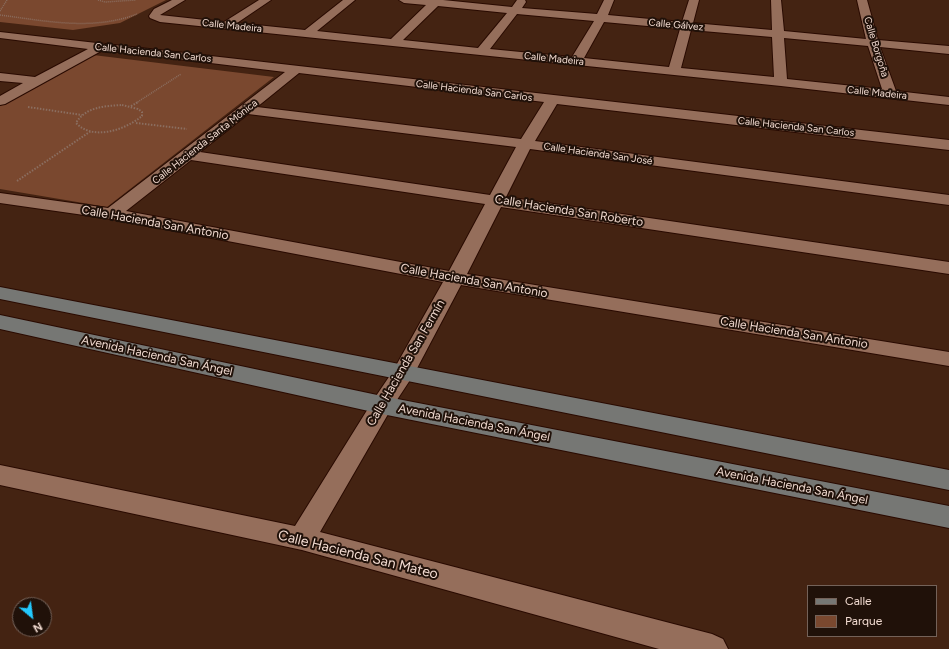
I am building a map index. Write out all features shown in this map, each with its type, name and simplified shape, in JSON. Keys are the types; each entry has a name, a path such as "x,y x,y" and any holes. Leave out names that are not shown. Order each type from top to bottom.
{"street":[{"name":"Calle Madeira","path":"180,0 154,16 160,19 781,82 949,101"},
{"path":"226,26 266,0"},
{"path":"307,34 350,0"},
{"name":"Calle Gálvez","path":"404,0 436,1 514,11 949,50"},
{"path":"481,52 522,0"},
{"path":"576,61 601,18 609,0"},
{"path":"674,71 694,0"},
{"path":"776,0 781,82"},
{"name":"Calle Borgoña","path":"862,0 873,43 890,94"},
{"path":"393,43 436,1"},
{"name":"Calle Hacienda San Carlos","path":"0,36 949,145"},
{"path":"0,101 100,47"},
{"name":"Calle Hacienda Santa Mónica","path":"112,214 248,110 297,69"},
{"path":"0,77 36,81"},
{"name":"Calle Hacienda San Fermín","path":"302,539 382,405 403,374 525,144 552,100"},
{"name":"Calle Hacienda San José","path":"248,110 525,144 949,200"},
{"name":"Calle Hacienda San Roberto","path":"188,155 949,268"},
{"name":"Calle Hacienda San Antonio","path":"0,198 112,214 455,278 949,359"},
{"path":"0,293 403,374 949,480"},
{"name":"Avenida Hacienda San Ángel","path":"0,322 382,405 949,517"},
{"name":"Calle Hacienda San Mateo","path":"1,476 302,539 712,649"}],"path":[{"path":"0,11 7,0"},
{"path":"98,0 105,2 136,0"},
{"path":"0,15 85,25 130,18 137,15"},
{"path":"131,106 183,72"},
{"path":"24,106 82,115"},
{"path":"136,123 142,116 142,112 131,106 100,108 82,115 77,119 76,123 78,127 91,131 112,130 136,123 192,130"},
{"path":"16,182 91,131"}],"green space":[{"path":"0,0 166,0 120,23 73,30 0,22"},
{"path":"93,55 274,77 107,207 0,189 0,106"}]}
